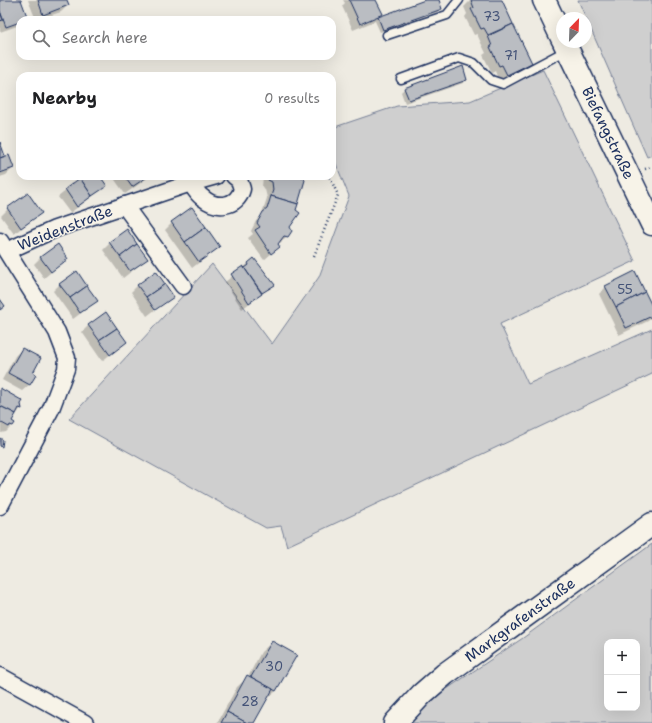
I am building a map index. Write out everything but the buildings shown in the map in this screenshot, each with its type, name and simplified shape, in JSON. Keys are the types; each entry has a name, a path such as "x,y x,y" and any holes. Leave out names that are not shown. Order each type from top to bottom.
{"main road":[{"name":"Biefangstraße","path":"544,0 556,25"},
{"name":"Biefangstraße","path":"567,48 652,224"},
{"name":"Markgrafenstraße","path":"395,723 422,694 445,674 652,524"}],"street":[{"name":"Weidenstraße","path":"0,506 51,409 67,363 64,347 57,332 3,246 202,180"},
{"path":"191,183 203,199 221,206 227,205 237,199 242,189 239,180"},
{"name":"Weidenstraße","path":"124,205 183,286"},
{"path":"0,676 86,723"}],"lane":[{"path":"386,35 447,15 459,0"},
{"path":"401,79 459,58 474,63 491,80 503,84 557,48"}],"path":[{"path":"314,256 338,195 331,180"}],"shaded area":[{"path":"578,0 652,0 652,155 647,157 592,32 592,12 583,12"},
{"path":"543,70 635,261 500,324 528,384 652,329 652,374 287,546 281,526 266,528 69,419 212,264 272,344 319,277 349,196 336,164 336,127 397,106 470,101"},
{"path":"652,544 652,723 408,723 423,705 523,638"}]}
